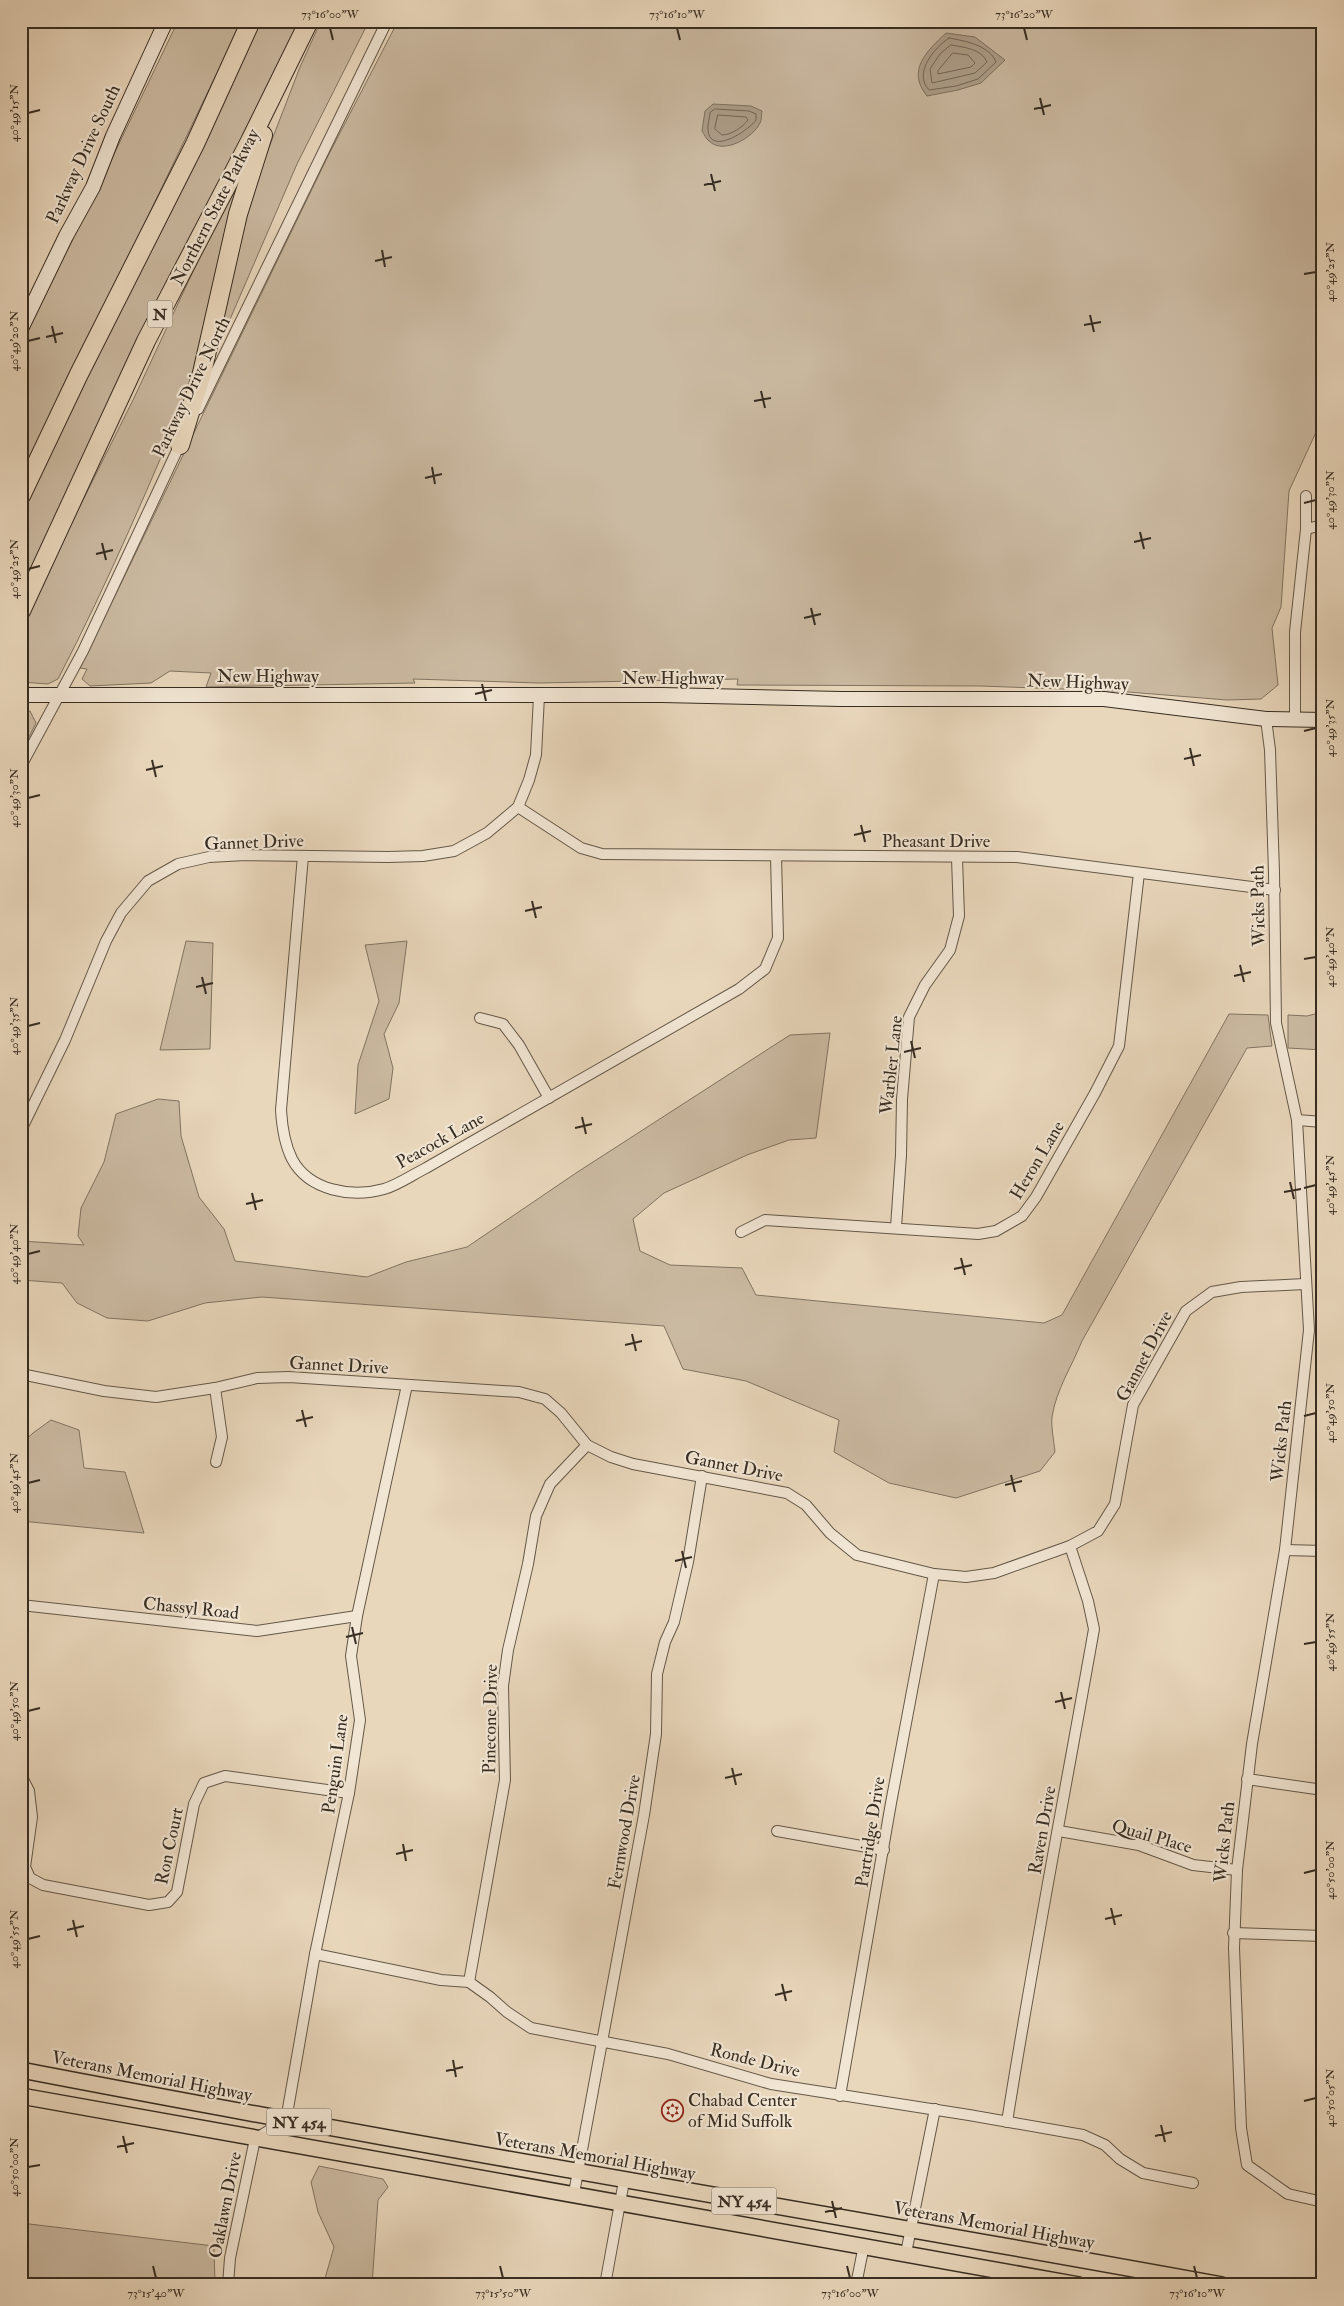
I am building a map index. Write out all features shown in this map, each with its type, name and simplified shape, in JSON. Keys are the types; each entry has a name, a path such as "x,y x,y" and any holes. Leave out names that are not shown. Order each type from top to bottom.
{"highway":[{"path":"21,496 79,374 195,144 251,21"},
{"name":"Northern State Parkway","path":"21,611 146,340 309,21"},
{"path":"180,446 202,372 238,214 277,85"}],"main road":[{"name":"Veterans Memorial Highway","path":"21,2070 286,2120 577,2172 911,2228 1222,2285"},
{"name":"NY 454","path":"21,2096 255,2139 574,2193 1080,2285"}],"street":[{"name":"Parkway Drive South","path":"21,329 56,255 93,187 113,136 166,21"},
{"name":"Parkway Drive North","path":"21,766 88,642 180,446 387,21"},
{"path":"1295,720 1295,632 1306,529 1306,496"},
{"path":"1306,529 1323,525"},
{"name":"New Highway","path":"21,695 662,695 851,699 1104,699 1266,719 1323,720"},
{"name":"Gannet Drive","path":"21,1130 65,1040 106,941 122,913 148,881 178,864 209,857 388,857 423,856 454,851 487,833 518,807 530,780 536,755 539,726 539,696"},
{"name":"Wicks Path","path":"1266,719 1270,750 1275,890 1276,1024 1297,1120 1309,1330 1285,1550 1247,1779 1237,1870 1233,1933 1241,2128 1247,2165 1288,2194 1323,2202"},
{"name":"Pheasant Drive","path":"518,807 581,848 602,854 1017,858 1275,890"},
{"name":"Peacock Lane","path":"303,856 281,1110 283,1135 292,1160 309,1178 332,1190 365,1193 386,1188 739,990 764,969 778,938 776,856"},
{"name":"Warbler Lane","path":"896,1227 901,1155 902,1098 909,1017 925,985 950,950 959,916 957,858"},
{"name":"Heron Lane","path":"741,1232 765,1220 896,1227 978,1234 996,1231 1022,1216 1036,1197 1095,1093 1119,1046 1139,873"},
{"path":"480,1018 504,1024 519,1045 549,1098"},
{"path":"1297,1120 1323,1122"},
{"name":"Gannet Drive","path":"21,1374 104,1390 156,1397 215,1388 257,1378 289,1377 519,1392 544,1399 562,1412 587,1445 611,1457 633,1464 788,1493 806,1505 830,1533 857,1555 934,1574 966,1577 994,1573 1070,1546 1098,1531 1115,1504 1133,1405 1186,1311 1212,1292 1241,1287 1305,1284"},
{"name":"Penguin Lane","path":"286,2120 315,1954 349,1793 360,1720 351,1656 357,1616 407,1385"},
{"path":"215,1388 222,1437 216,1462"},
{"name":"Pinecone Drive","path":"470,1982 505,1780 504,1677 536,1516 550,1484 587,1445"},
{"name":"Fernwood Drive","path":"574,2193 644,1814 656,1734 657,1674 665,1642 674,1622 688,1562 702,1476"},
{"name":"Raven Drive","path":"1007,2122 1026,1997 1059,1831 1094,1629 1088,1601 1070,1546"},
{"path":"1285,1550 1323,1551"},
{"name":"Partridge Drive","path":"840,2096 891,1803 934,1574"},
{"name":"Chassyl Road","path":"21,1605 257,1631 357,1616"},
{"name":"Ron Court","path":"21,1775 29,1791 32,1817 25,1867 30,1878 43,1885 149,1905 168,1902 177,1892 194,1804 204,1783 225,1776 349,1793"},
{"path":"1247,1779 1323,1790"},
{"path":"777,1831 884,1850"},
{"name":"Quail Place","path":"1059,1831 1139,1846 1193,1866 1237,1870"},
{"path":"1233,1933 1323,1936"},
{"path":"315,1954 442,1980 470,1982"},
{"name":"Ronde Drive","path":"470,1982 507,2012 531,2028 668,2054 771,2084 935,2109 1082,2135 1104,2145 1120,2159 1143,2173 1193,2183"},
{"path":"906,2253 935,2109"},
{"name":"Oaklawn Drive","path":"228,2285 230,2258 255,2139 286,2120"},
{"path":"605,2285 624,2180"},
{"path":"856,2285 864,2245"}],"shaded area":[{"path":"178,21 242,21 21,480 21,339 76,233"},
{"path":"257,21 301,21 21,597 21,509"},
{"path":"321,21 369,21 297,164 212,361 209,354 258,176 300,67"},
{"path":"398,21 1323,21 1323,417 1289,491 1281,607 1272,628 1278,685 1261,699 1227,700 1116,691 981,686 737,685 738,679 539,683 413,679 415,683 206,687 211,673 170,671 151,683 90,686 82,679 87,669 80,668 328,156"},
{"path":"237,177 241,179 195,377 163,453 130,530 58,679 48,684 21,682 21,624 134,398"},
{"path":"21,711 30,711 36,723 21,753"},
{"path":"186,941 213,943 210,1049 160,1050"},
{"path":"407,941 399,1003 384,1034 393,1068 389,1099 355,1114 358,1065 379,1001 365,945"},
{"path":"1323,1012 1323,1050 1288,1048 1288,1015 1307,1016"},
{"path":"1229,1014 1268,1015 1272,1046 1247,1048 1082,1341 1054,1407 1052,1430 1055,1452 1040,1471 956,1498 889,1483 834,1452 839,1420 746,1381 683,1369 664,1326 262,1297 205,1303 148,1321 107,1318 77,1303 62,1283 21,1280 21,1241 84,1245 78,1236 81,1208 104,1162 116,1114 158,1099 179,1101 181,1136 199,1197 224,1229 235,1261 367,1277 406,1262 467,1247 576,1173 790,1035 830,1033 816,1138 789,1140 747,1155 664,1193 633,1219 640,1251 670,1265 742,1268 756,1295 1044,1323 1062,1315"},
{"path":"51,1420 79,1430 84,1468 125,1472 144,1533 21,1521 21,1444"},
{"path":"319,2166 383,2179 388,2187 378,2200 372,2285 320,2285 324,2282 334,2247 318,2212 311,2182"},
{"path":"21,2223 214,2246 215,2285 29,2285 21,2248"}],"water":[{"path":"946,33 975,37 1005,60 981,83 927,96 918,78 921,61"},
{"path":"713,104 751,106 762,111 761,122 751,134 737,143 722,146 715,145 708,140 702,131 705,111"}],"place":[{"name":"Chabad Center of Mid Suffolk","path":"672,2110"}]}
